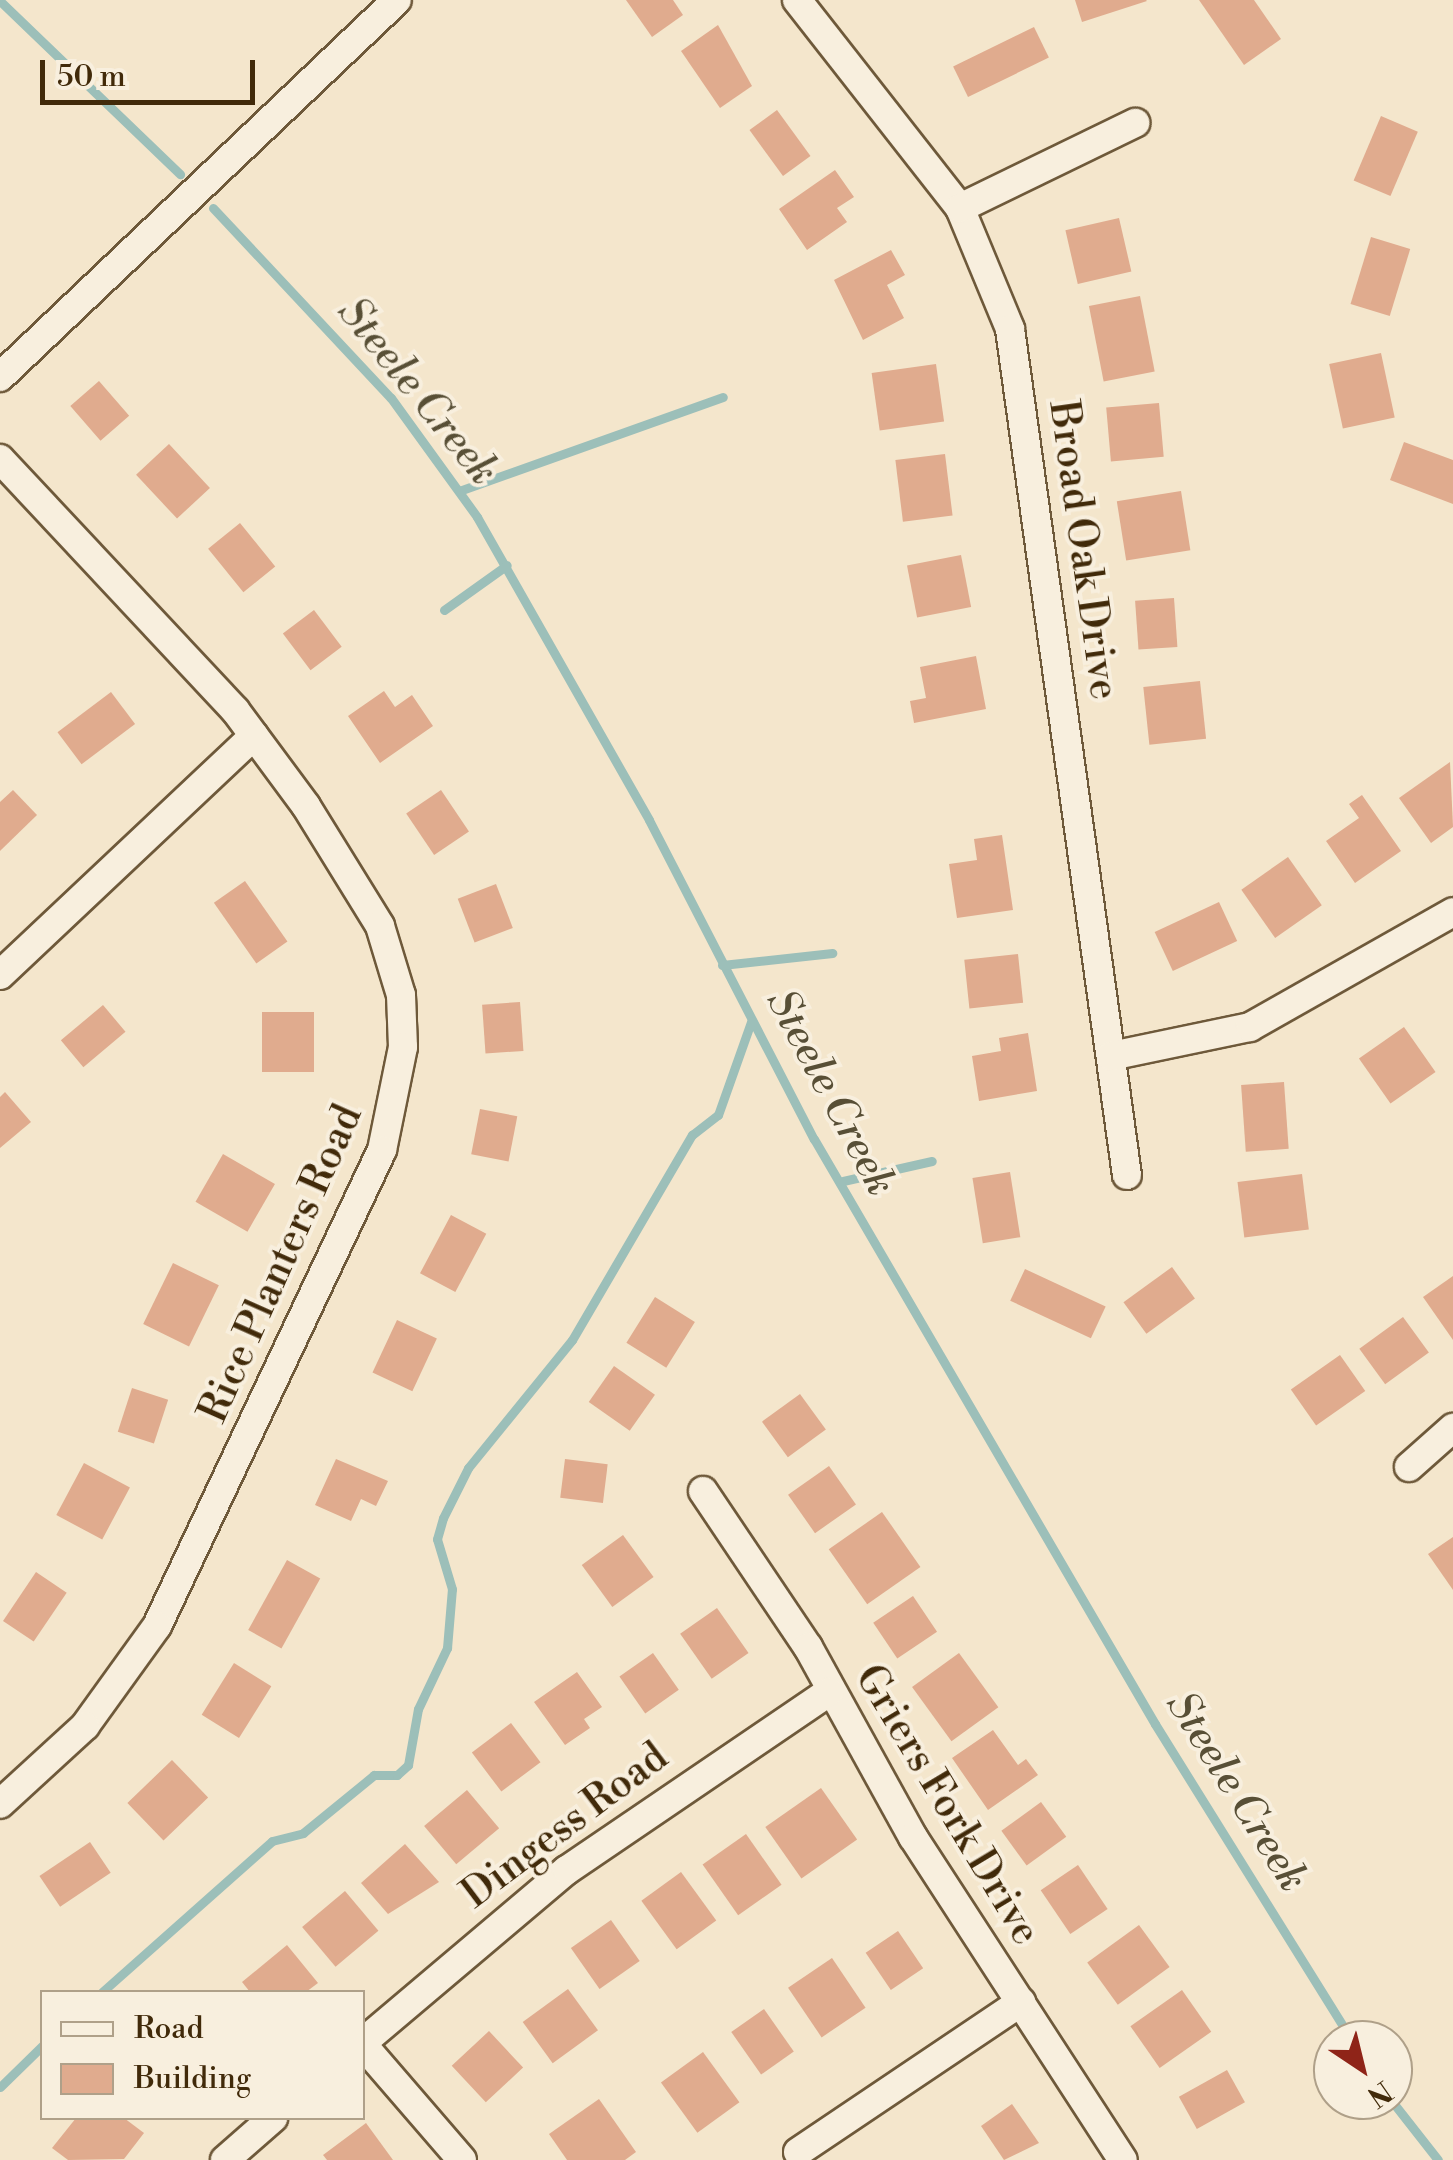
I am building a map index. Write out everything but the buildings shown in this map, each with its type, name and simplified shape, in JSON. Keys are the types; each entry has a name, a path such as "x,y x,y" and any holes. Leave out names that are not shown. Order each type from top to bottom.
{"street":[{"path":"0,377 397,0"},
{"name":"Broad Oak Drive","path":"797,0 960,208 1010,329 1021,386 1127,1175"},
{"path":"960,208 1135,123"},
{"name":"Rice Planters Road","path":"0,458 254,736 350,873 393,959 403,1047 394,1114 157,1626 84,1726 0,1804"},
{"path":"0,975 254,736"},
{"path":"1111,1056 1250,1028 1453,912"},
{"path":"1409,1468 1453,1428"},
{"name":"Griers Fork Drive","path":"703,1491 1124,2160"},
{"name":"Dingess Road","path":"365,2041 582,1858 830,1692"},
{"path":"798,2152 1022,2002"},
{"path":"365,2047 462,2160"},
{"path":"225,2160 271,2120"}],"waterway":[{"name":"Steele Creek","path":"0,1 180,174"},
{"name":"Steele Creek","path":"213,208 391,398 477,517 649,820 814,1139 1155,1724 1340,2020"},
{"path":"459,491 723,397"},
{"path":"444,610 507,565"},
{"path":"722,965 832,953"},
{"path":"104,1990 272,1841 303,1833 374,1775 397,1775 408,1765 418,1709 447,1648 452,1589 437,1539 443,1518 468,1468 572,1340 692,1135 718,1115 751,1022"},
{"path":"843,1181 932,1161"},
{"path":"0,2087 40,2048"},
{"name":"Steele Creek","path":"1407,2120 1438,2160"}]}
